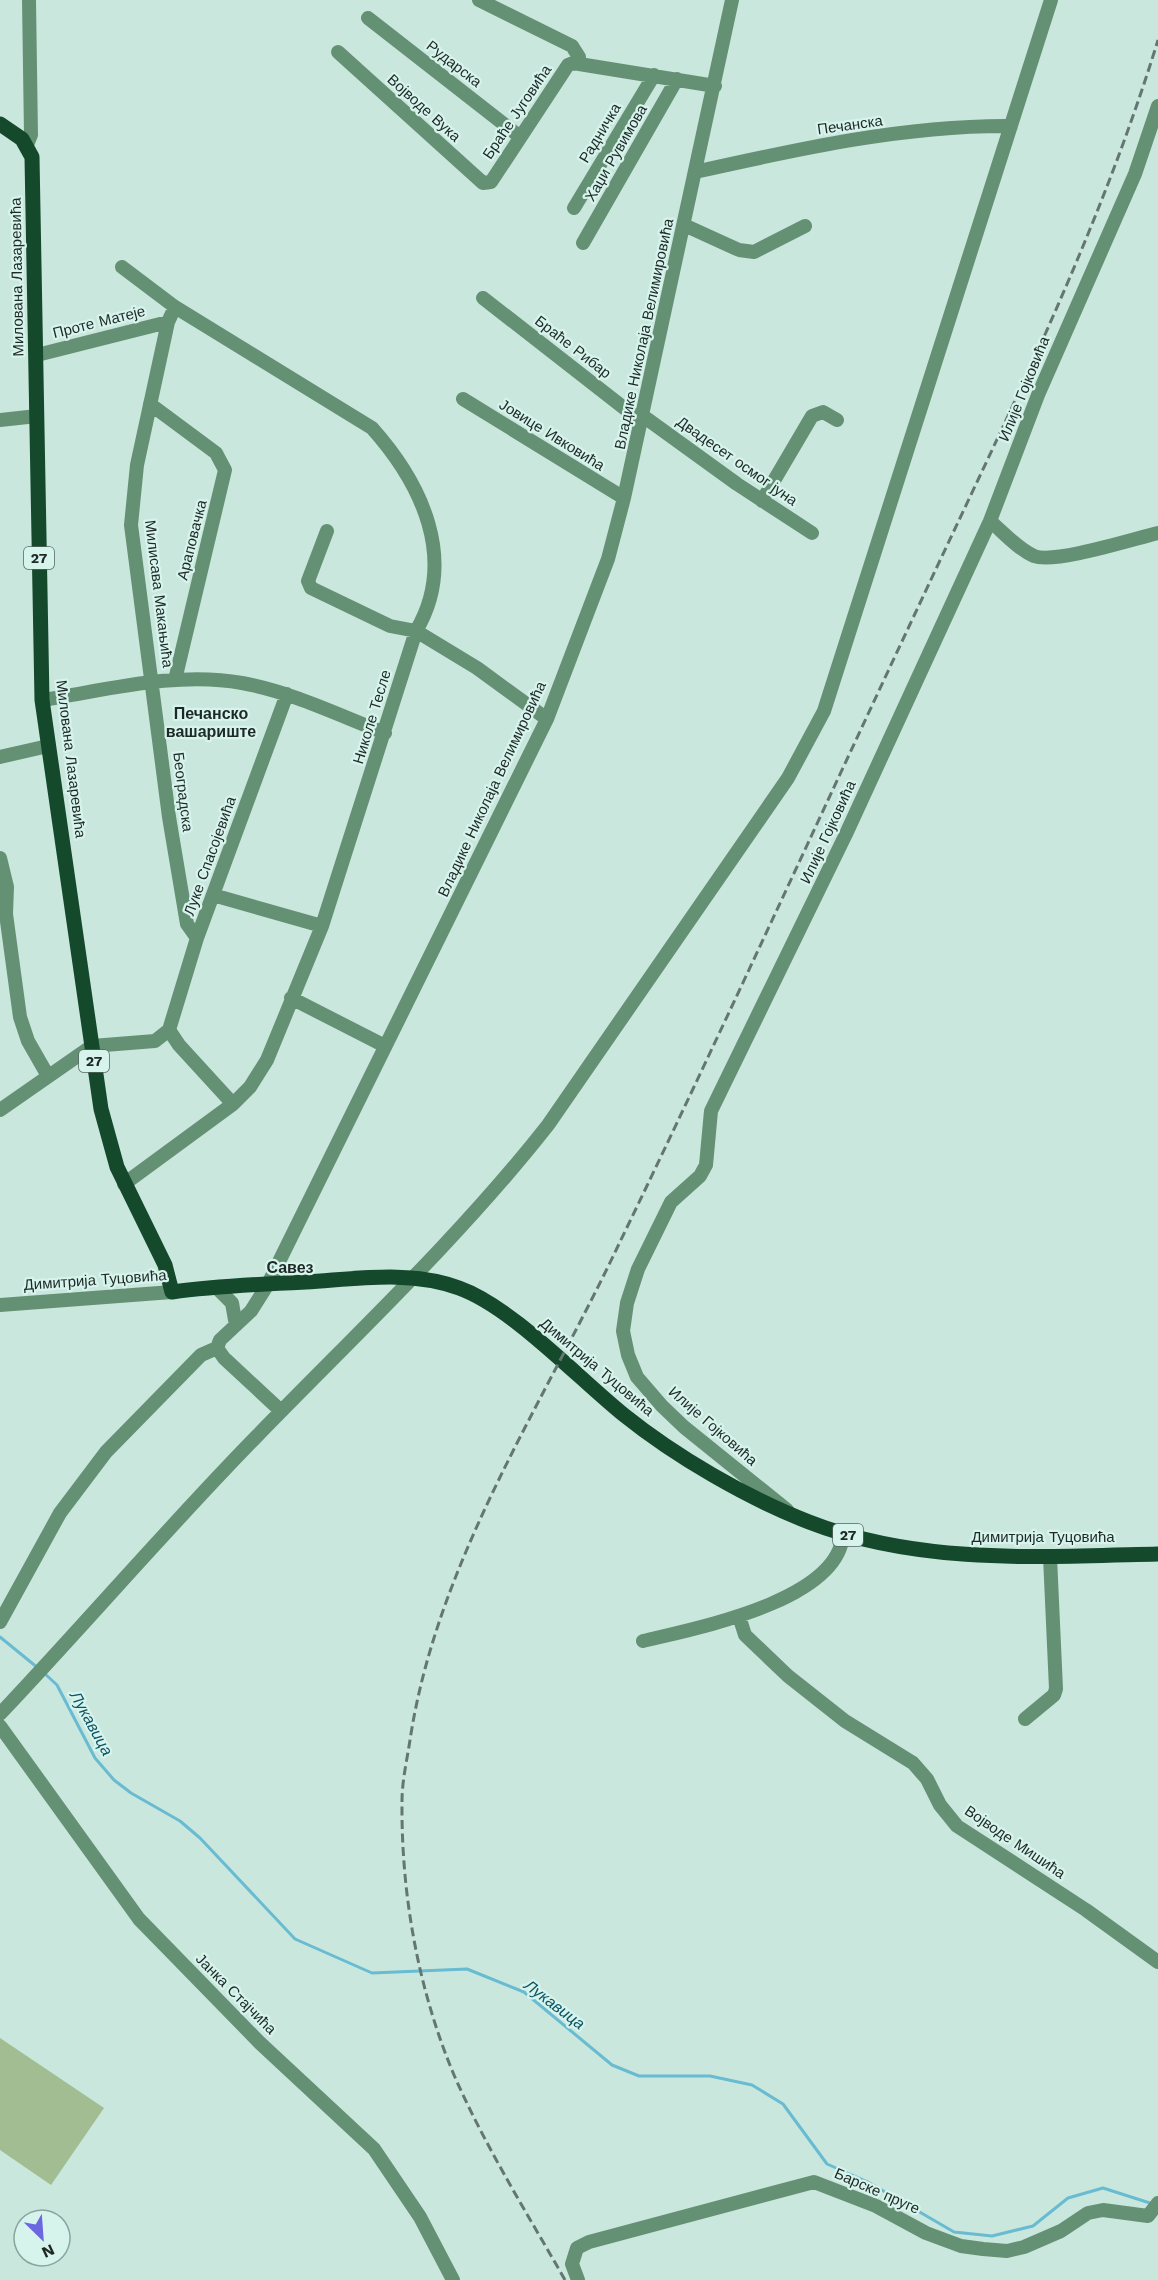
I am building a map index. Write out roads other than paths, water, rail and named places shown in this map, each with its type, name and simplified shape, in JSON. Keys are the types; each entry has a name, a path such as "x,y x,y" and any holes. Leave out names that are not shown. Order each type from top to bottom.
{"main road":[{"path":"0,124 27,145"},
{"name":"Милована Лазаревића","path":"27,145 32,162 42,700 105,1130 124,1184 165,1265 172,1292"},
{"name":"Димитрија Туцовића","path":"172,1292 389,1277 438,1281 477,1294 625,1416 676,1452 789,1512 843,1534 958,1554 1050,1557 1158,1554"}],"street":[{"name":"Милована Лазаревића","path":"27,145 32,135 29,0"},
{"path":"479,0 572,46 579,57 579,63 715,86"},
{"name":"Владике Николаја Велимировића","path":"268,1284 332,1159 385,1046 548,719 608,559 642,419 732,0"},
{"path":"0,1714 209,1485 454,1236 510,1173 573,1089 788,778 824,711 1051,0"},
{"name":"Рударска","path":"368,18 519,136"},
{"name":"Војводе Вука","path":"338,52 483,183 491,182"},
{"name":"Браће Југовића","path":"491,182 519,136 568,65 579,63"},
{"name":"Радничка","path":"574,208 654,75"},
{"name":"Хаџи Рувимова","path":"583,243 677,79"},
{"name":"Илије Гојковића","path":"789,1512 684,1427 662,1406 638,1377 628,1355 623,1331 627,1303 638,1269 671,1202 700,1176 706,1165 711,1111 846,834 990,521 1038,395 1135,174 1158,106"},
{"name":"Печанска","path":"696,172 809,148 973,125 1011,126"},
{"path":"684,225 739,250 754,252 805,226"},
{"name":"Николе Тесле","path":"122,267 175,307 372,428 397,456 416,488 433,543 433,580 425,616 416,632 322,926 267,1060 250,1087 233,1104 124,1184"},
{"name":"Браће Рибар","path":"483,298 642,419"},
{"name":"Проте Матеје","path":"150,404 168,322 175,307"},
{"name":"Проте Матеје","path":"37,355 168,322"},
{"name":"Јовице Ивковића","path":"464,399 624,498"},
{"name":"Араповачка","path":"150,404 216,453 224,464 224,478 175,680"},
{"name":"Милисава Макањића","path":"150,404 137,465 131,525 153,683"},
{"path":"762,501 812,416 824,412 837,420"},
{"path":"0,420 37,416"},
{"name":"Двадесет осмог јуна","path":"642,419 762,501 812,532"},
{"path":"990,521 1033,555 1043,558 1158,533"},
{"path":"327,531 308,581 311,588 390,626 416,632 477,668 548,719"},
{"path":"42,700 175,680 241,682 287,694 385,734"},
{"name":"Београдска","path":"153,683 169,817 187,924 197,938"},
{"name":"Луке Спасојевића","path":"169,1030 197,938 287,694"},
{"path":"0,757 48,747"},
{"path":"0,858 6,887 6,914 20,1017 28,1041 48,1076"},
{"path":"213,895 322,926"},
{"path":"187,924 193,927 203,923"},
{"path":"291,998 385,1046"},
{"path":"0,1110 92,1046 155,1041 169,1030 179,1045 233,1104"},
{"path":"4,1616 60,1513 105,1452 201,1355 217,1348 220,1340 248,1301 268,1284"},
{"path":"217,1288 232,1304 234,1323"},
{"name":"Димитрија Туцовића","path":"0,1305 172,1292"},
{"path":"217,1348 224,1358 282,1411"},
{"path":"644,1641 739,1616 767,1606 797,1591 822,1573 837,1555 842,1545 843,1534"},
{"path":"1025,1719 1054,1695 1056,1689 1050,1557"},
{"name":"Војводе Мишића","path":"739,1616 745,1635 788,1676 845,1721 913,1763 927,1779 940,1805 957,1826 1086,1910 1158,1962"},
{"name":"Јанка Стајчића","path":"0,1726 5,1742 139,1919 260,2043 374,2149 420,2217 453,2280"},
{"name":"Барске пруге","path":"578,2280 572,2264 578,2248 589,2242 814,2182 876,2206 926,2233 961,2246 1007,2251 1045,2240 1088,2213 1119,2210 1143,2217 1156,2207"}],"waterway":[{"name":"Лукавица","path":"0,1637 38,1668"},
{"name":"Лукавица","path":"43,1672 57,1685 95,1758 114,1780 131,1793 180,1821 200,1838 295,1939 372,1973 467,1969 524,1992 612,2065 639,2076 710,2076 752,2085 783,2104 827,2164 868,2182 954,2232 992,2236 1033,2226 1068,2198 1103,2188 1153,2204"}],"railway":[{"path":"565,2280 507,2179 466,2101 441,2042 421,1975 405,1871 402,1801 410,1740 424,1674 443,1610 496,1486 618,1246 1049,326 1108,185 1158,40"}],"district":[{"name":"Печанско вашариште","path":"211,722"},
{"name":"Савез","path":"290,1267"}]}
